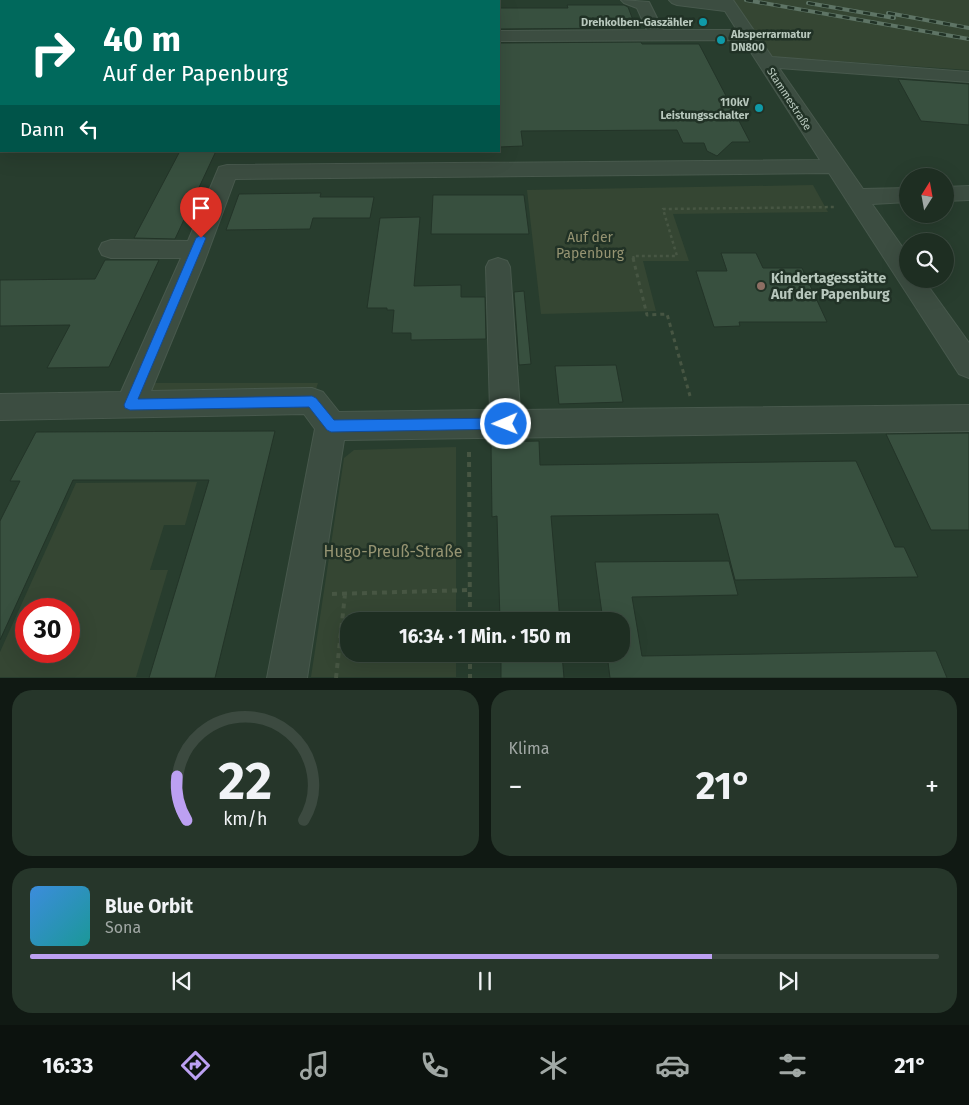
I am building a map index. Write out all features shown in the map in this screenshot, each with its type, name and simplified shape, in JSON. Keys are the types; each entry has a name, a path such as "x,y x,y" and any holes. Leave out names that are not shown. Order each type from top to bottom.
{"street":[{"path":"629,0 644,5 657,36"},
{"path":"677,0 727,3"},
{"name":"Stammestraße","path":"727,3 899,262"},
{"path":"500,36 748,36"},
{"path":"766,62 969,76"},
{"path":"130,405 228,172 450,161 834,166"},
{"path":"954,194 969,193"},
{"path":"858,202 899,196"},
{"path":"111,249 199,244"},
{"path":"498,267 506,424"},
{"path":"916,288 969,366"},
{"path":"0,407 312,401 331,426 287,678"},
{"path":"331,426 969,418"}],"path":[{"path":"697,422 667,314 647,315 633,256 677,256 663,209 858,202"},
{"path":"469,424 470,612"},
{"path":"301,594 470,590"},
{"path":"336,678 345,594"},
{"path":"470,662 470,678"}],"green space":[{"path":"725,0 969,0 969,70 762,56"},
{"name":"Auf der Papenburg","path":"813,185 828,212 673,214 689,261 643,261 656,311 541,314 527,190"},
{"path":"139,383 318,383 312,401 130,405"},
{"name":"Hugo-Preuß-Straße","path":"456,447 456,612 340,612 340,662 456,662 456,677 311,677 344,458 354,450"},
{"path":"197,482 185,525 164,525 150,570 168,570 136,677 0,677 0,652 15,619 15,663 80,663 80,598 24,598 76,483"}],"building":[{"path":"567,5 624,5 628,7 636,28 500,29 500,8 568,8"},
{"path":"641,42 642,44 699,44 750,142 732,142 717,156 707,151 704,143 683,143 677,130 521,131 523,146 500,147 500,43"},
{"path":"898,79 969,84 969,125 921,121"},
{"path":"179,152 216,152 175,239 134,238"},
{"path":"321,193 320,197 374,197 370,218 313,218 310,229 226,230 239,194"},
{"path":"433,195 524,195 529,234 431,234"},
{"path":"420,217 414,286 461,285 461,297 485,297 486,339 411,340 411,333 392,333 394,310 367,308 380,218"},
{"path":"721,253 756,253 763,268 802,268 827,322 739,322 740,326 714,327 696,271 727,271"},
{"path":"105,260 159,260 109,367 47,368 70,325 0,326 0,280 95,279"},
{"path":"524,291 531,364 519,365 514,292"},
{"path":"616,365 623,402 559,404 555,366"},
{"path":"275,431 215,678 149,678 209,480 73,480 19,598 15,598 15,607 0,640 0,521 20,481 10,481 36,432"},
{"path":"969,433 969,530 931,530 886,434"},
{"path":"539,441 540,465 856,461 895,547 904,547 918,577 735,580 718,514 551,516 559,612 500,612 497,516 492,517 491,442"},
{"path":"729,561 738,595 632,597 642,656 936,651 947,678 610,678 608,662 630,662 630,612 602,612 595,562"},
{"path":"501,662 563,662 564,678 501,678"}],"railway":[{"path":"746,0 969,39"},
{"path":"808,3 894,18"},
{"path":"888,13 969,28"}],"place":[{"name":"Drehkolben-Gaszähler","path":"703,22"},
{"name":"Absperrarmatur DN800","path":"721,40"},
{"name":"110kV Leistungsschalter","path":"759,108"},
{"name":"Kindertagesstätte Auf der Papenburg","path":"761,286"}],"route":[{"path":"201,238 130,405 312,401 331,426 506,424"}]}
